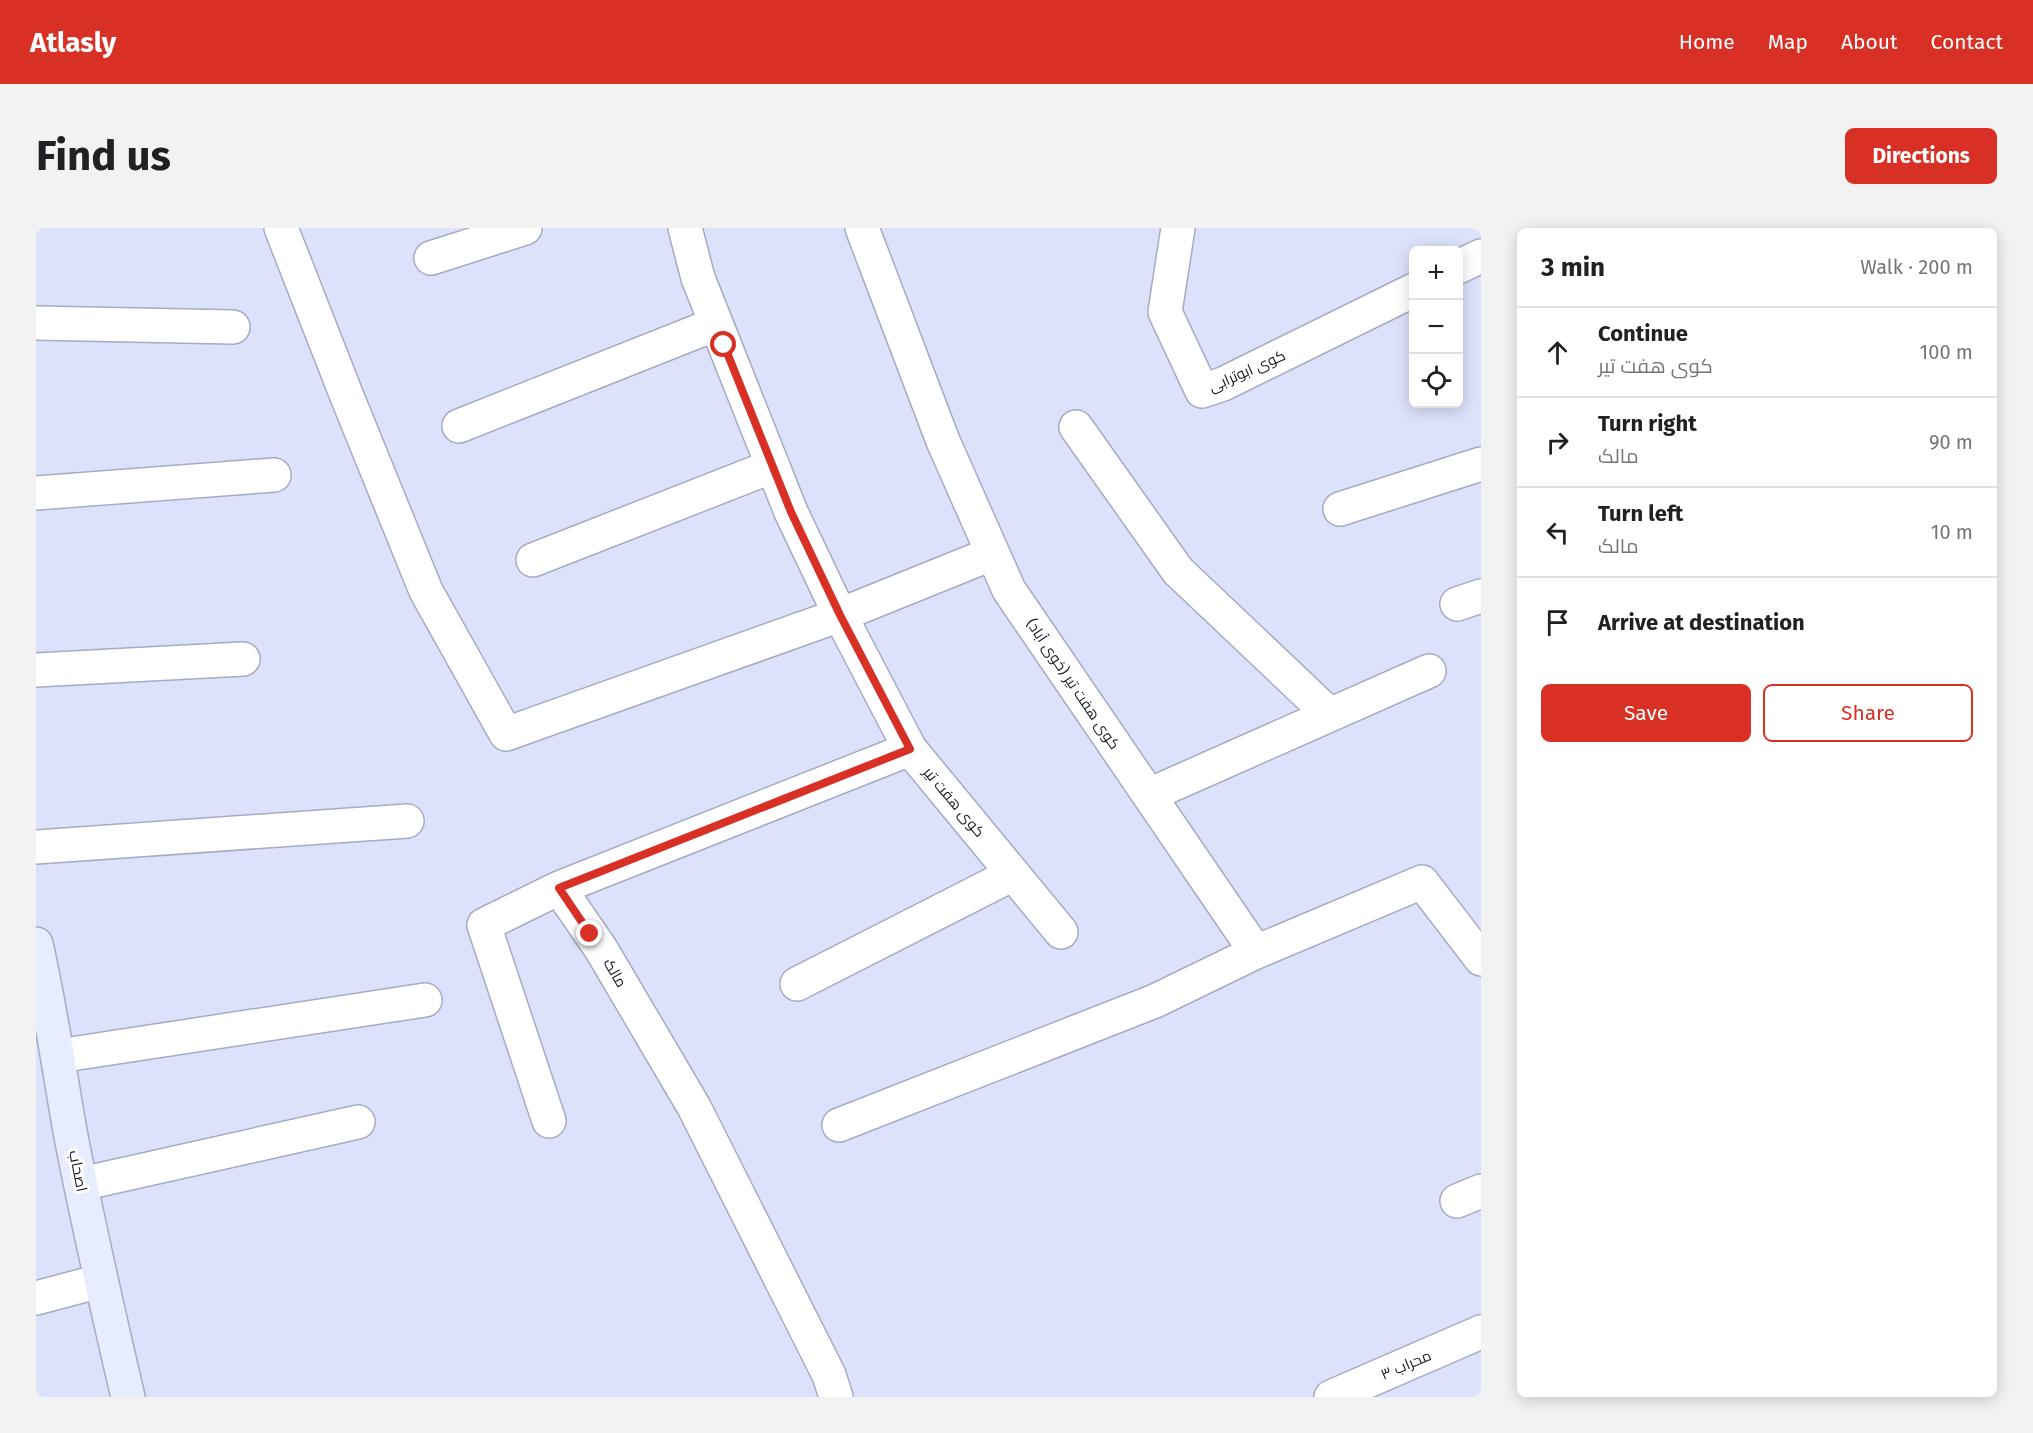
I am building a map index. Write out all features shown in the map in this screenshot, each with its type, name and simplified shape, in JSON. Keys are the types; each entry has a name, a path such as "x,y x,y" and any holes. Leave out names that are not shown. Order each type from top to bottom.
{"main road":[{"name":"اصحاب","path":"36,944 43,1011 58,1056 100,1281 128,1397"}],"street":[{"path":"281,228 426,591 506,734 840,615 991,554"},
{"path":"431,258 525,228"},
{"name":"کوی هفت تیر","path":"685,228 698,278 791,512 840,615 910,749 1061,932"},
{"name":"کوی هفت تیر (خوی آباد)","path":"862,228 943,441 991,554 1009,590 1256,952"},
{"name":"کوی ابوترابی","path":"1178,228 1166,312 1202,391 1233,379 1409,292"},
{"path":"1463,265 1481,256"},
{"path":"36,323 233,327"},
{"path":"459,426 717,324"},
{"path":"1076,426 1178,571 1330,715"},
{"path":"1340,509 1481,464"},
{"path":"533,560 773,466"},
{"path":"36,493 274,475"},
{"path":"36,670 243,659"},
{"path":"1149,795 1429,671"},
{"path":"549,1121 484,925 559,888 910,749"},
{"path":"36,847 407,821"},
{"path":"797,984 1013,874"},
{"path":"839,1125 1099,1021 1155,1001 1256,952 1422,882 1481,959"},
{"name":"مالک","path":"559,888 601,949 694,1107 830,1375 836,1397"},
{"path":"58,1056 424,1000"},
{"path":"81,1184 358,1122"},
{"path":"36,1298 100,1281"},
{"name":"محراب ۳","path":"1331,1397 1481,1332"}],"route":[{"path":"590,934 559,888 910,749 840,615 791,512 724,345"}]}
